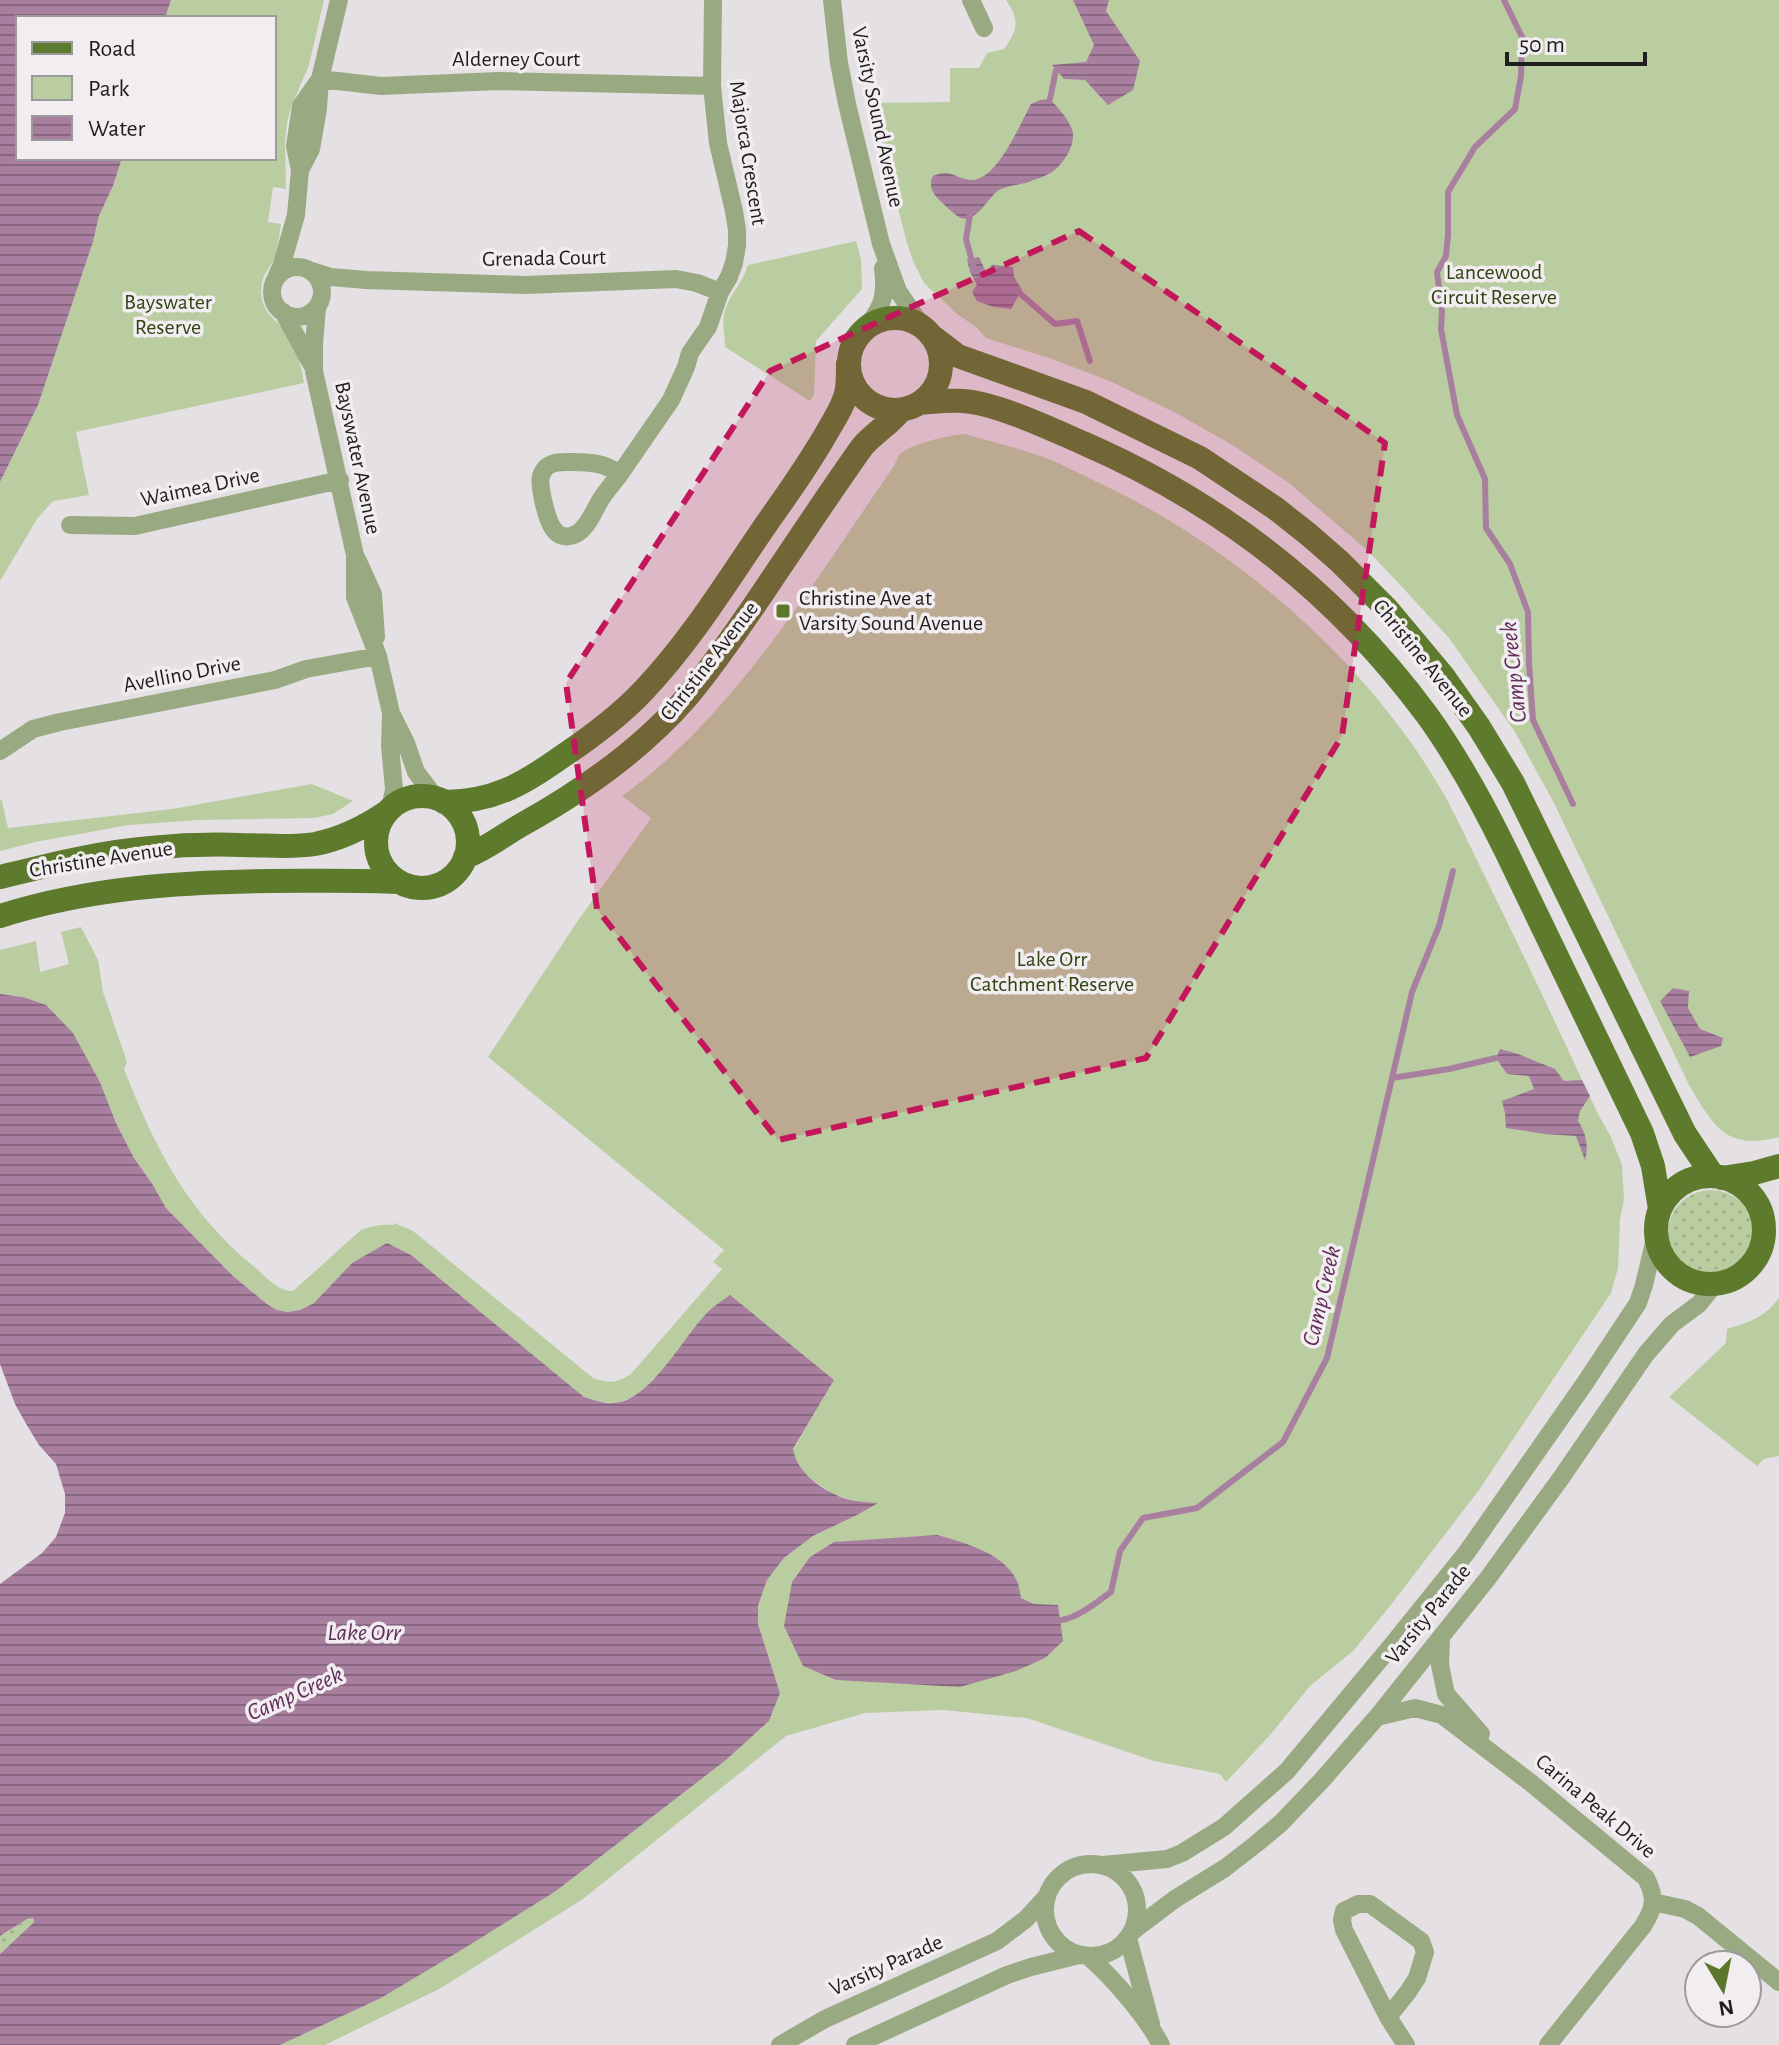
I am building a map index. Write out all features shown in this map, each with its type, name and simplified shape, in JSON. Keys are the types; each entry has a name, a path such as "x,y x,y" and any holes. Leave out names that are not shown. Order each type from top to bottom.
{"main road":[{"path":"895,317 909,319 927,331 939,350 941,364 933,390 911,406 885,409 871,404 859,393 851,380 848,364 850,349 857,335 868,325 895,317"},
{"name":"Christine Avenue","path":"927,331 958,356 1086,402 1200,458 1308,534 1387,609 1443,676 1513,783 1685,1134 1718,1177"},
{"name":"Christine Avenue","path":"0,877 151,848 317,844 370,824 400,802 411,798 423,796 467,802 482,800 539,773 644,691 674,656 817,451 842,406 847,389 848,364"},
{"name":"Christine Avenue","path":"0,916 105,891 173,884 346,880 399,882 423,888 444,883 461,867 465,857 484,850 510,830 563,801 610,769 686,698 745,619 862,447 880,429 911,406 965,401 1002,410 1161,479 1233,525 1282,562 1335,609 1388,666 1427,716 1483,805 1642,1133 1653,1166 1660,1209"},
{"path":"440,800 456,812 465,826 468,841 465,857"},
{"path":"388,811 379,824 376,850 380,863 399,882"},
{"path":"1779,1166 1754,1173 1697,1178 1682,1184 1669,1195 1660,1209 1656,1234 1659,1251 1669,1265 1682,1276 1698,1283 1715,1284 1733,1279 1748,1269 1779,1234"},
{"path":"1718,1177 1737,1184 1750,1194 1759,1207 1764,1222 1759,1254"}],"street":[{"name":"Bayswater Avenue","path":"314,371 314,335 323,290 321,283 308,269 298,244 296,215 300,170 311,149 320,79 339,0"},
{"name":"Majorca Crescent","path":"620,474 607,465 593,462 553,463 546,467 541,475 541,486 546,514 556,533 565,537 578,533 585,526 671,400 690,353 708,327 720,292 729,277 737,246 734,211 718,143 712,86 713,0"},
{"name":"Varsity Sound Avenue","path":"832,0 847,104 881,244 898,291 927,331"},
{"path":"971,0 984,28"},
{"name":"Alderney Court","path":"320,79 381,86 499,81 712,86"},
{"name":"Bayswater Avenue","path":"296,215 273,285 273,300 283,312 314,371 355,555 373,594 378,656 391,713 416,772 440,800"},
{"name":"Varsity Sound Avenue","path":"868,325 880,309 885,294 881,244"},
{"path":"276,278 288,268 308,269"},
{"name":"Grenada Court","path":"308,269 331,277 366,280 526,285 676,279 720,292"},
{"name":"Grenada Court","path":"318,307 337,291 366,280"},
{"path":"283,312 304,316 318,307"},
{"name":"Waimea Drive","path":"70,525 135,526 340,480"},
{"name":"Avellino Drive","path":"0,751 33,729 60,722 262,683 306,669 378,656"},
{"name":"Bayswater Avenue","path":"388,811 394,789 391,713"},
{"name":"Varsity Parade","path":"1103,1865 1167,1859 1182,1853 1224,1827 1287,1771 1467,1552 1585,1383 1638,1303 1656,1234"},
{"name":"Varsity Parade","path":"1131,1934 1175,1899 1225,1868 1281,1823 1323,1779 1488,1578 1646,1354 1672,1324 1699,1304 1715,1284"},
{"name":"Carina Peak Drive","path":"1441,1638 1440,1665 1446,1694 1505,1763"},
{"name":"Carina Peak Drive","path":"1377,1717 1415,1708 1442,1715 1635,1867 1646,1878 1653,1902"},
{"path":"855,2045 1007,1975 1031,1967 1084,1956 1111,1952 1121,1946 1131,1934 1137,1917 1133,1890 1126,1879 1115,1871 1103,1865 1089,1864 1075,1866 1053,1883 1045,1908 1050,1932 1058,1942 1084,1956 1102,1968 1157,2038"},
{"name":"Varsity Parade","path":"780,2045 825,2019 997,1941 1026,1919 1047,1896"},
{"path":"1548,2045 1643,1926 1652,1912 1653,1902 1685,1909 1698,1916 1779,1982"},
{"path":"1388,2017 1417,1978 1425,1952 1421,1941 1370,1904 1358,1904 1344,1911 1344,1930 1388,2017 1406,2045"},
{"path":"1131,1934 1157,2038"}],"highlighted area":[{"path":"1079,231 1385,443 1342,736 1146,1058 778,1140 597,909 566,683 770,371"}],"green space":[{"name":"Bayswater Reserve","path":"171,0 324,0 309,65 287,123 286,189 273,187 268,222 281,224 276,252 264,277 261,293 265,308 295,347 304,383 76,432 89,495 53,501 37,519 0,581 0,482 38,405 99,216 121,160 276,160 276,16 166,16"},
{"name":"Lancewood Circuit Reserve","path":"1006,0 1779,0 1779,1137 1746,1141 1733,1138 1723,1132 1706,1112 1689,1085 1554,803 1515,732 1449,638 1369,552 1289,483 1234,446 1112,382 986,338 924,283 907,243 871,103 950,102 950,68 979,68 987,53 1004,49 1012,36 1016,25 1014,13"},
{"path":"856,241 861,259 862,289 816,341 814,395 810,401 725,347 724,314 748,265"},
{"name":"Lake Orr Catchment Reserve","path":"964,434 1057,462 1147,508 1198,539 1294,612 1378,699 1414,746 1457,820 1622,1165 1624,1200 1618,1268 1611,1293 1479,1490 1390,1606 1353,1651 1310,1686 1226,1782 1220,1774 1154,1761 1027,1718 943,1710 865,1713 786,1736 583,1899 441,1988 325,2045 280,2045 381,1998 556,1891 726,1760 769,1721 780,1693 758,1624 758,1606 767,1580 784,1558 813,1536 857,1515 849,1500 806,1476 795,1460 793,1450 834,1380 654,1378 638,1395 617,1403 601,1402 584,1397 541,1362 352,1263 314,1303 300,1310 277,1310 233,1276 166,1208 134,1158 100,1082 73,1033 23,997 0,994 0,950 36,941 40,972 69,964 61,932 81,927 98,960 103,992 127,1062 124,1069 162,1153 193,1203 212,1226 274,1284 293,1291 361,1230 394,1223 413,1231 593,1378 613,1382 626,1377 722,1269 713,1262 724,1250 488,1057 577,922 651,818 622,796 702,726 738,685 803,599 900,454 940,438"},
{"path":"312,784 353,801 333,814 314,818 129,825 0,851 0,800 8,828 172,809"},
{"path":"1711,1190 1727,1194 1741,1203 1750,1217 1754,1233 1750,1249 1741,1263 1727,1272 1711,1276 1695,1272 1681,1263 1672,1249 1668,1233 1672,1217 1681,1203 1695,1194"},
{"path":"1779,1298 1779,1456 1764,1459 1757,1466 1669,1397 1726,1343 1727,1329 1762,1315"},
{"path":"33,1918 34,1922 0,1954 0,1936"}],"water":[{"path":"0,0 171,0 166,16 16,16 16,160 121,160 99,216 38,405 0,482"},
{"path":"1073,0 1109,0 1106,11 1140,61 1133,90 1108,105 1085,80 1064,79 1052,65 1086,62 1094,45"},
{"path":"1050,99 1072,129 1073,140 1065,159 1047,175 999,190 972,217 959,217 951,211 933,191 933,176 944,173 970,180 980,178 998,163 1031,104"},
{"path":"979,257 986,272 992,265 1013,267 1014,277 1022,290 1011,309 977,301 972,292 977,285 967,259"},
{"path":"1673,988 1689,991 1688,1008 1700,1029 1723,1038 1721,1046 1690,1057 1660,1001"},
{"name":"Lake Orr","path":"0,994 23,997 46,1005 73,1033 100,1082 134,1158 166,1208 233,1276 277,1310 300,1310 314,1303 352,1263 387,1243 411,1255 584,1397 614,1403 627,1400 653,1381 706,1314 730,1295 834,1380 793,1449 800,1466 813,1480 838,1496 878,1503 813,1536 784,1558 767,1580 758,1606 758,1624 780,1693 769,1721 726,1760 556,1891 381,1998 280,2045 0,2045 0,1954 34,1922 33,1918 27,1919 0,1936 0,1584 42,1553 56,1537 65,1513 65,1494 56,1464 25,1422 0,1364"},
{"path":"1500,1049 1555,1069 1564,1081 1582,1080 1590,1096 1580,1111 1578,1121 1586,1140 1585,1160 1576,1136 1506,1128 1502,1101 1534,1089 1529,1076 1507,1074 1496,1058"},
{"path":"937,1535 981,1550 1002,1562 1016,1579 1021,1598 1034,1604 1058,1605 1063,1641 1045,1658 1016,1671 960,1687 836,1680 803,1666 784,1626 792,1582 810,1557 834,1542"}],"waterway":[{"name":"Camp Creek","path":"1504,0 1522,37 1521,76 1515,109 1475,147 1448,192 1446,256 1437,272 1441,329 1457,415 1485,479 1486,528 1510,564 1528,612 1533,720 1573,804"},
{"path":"1050,99 1056,70"},
{"path":"971,209 966,239 973,265"},
{"path":"1016,290 1055,324 1077,321 1090,361"},
{"name":"Camp Creek","path":"1055,1621 1077,1615 1111,1592 1120,1551 1143,1518 1197,1508 1283,1442 1327,1358 1412,992 1439,926 1453,871"},
{"path":"1392,1078 1496,1058"}],"place":[{"name":"Christine Ave at Varsity Sound Avenue","path":"783,611"}]}
